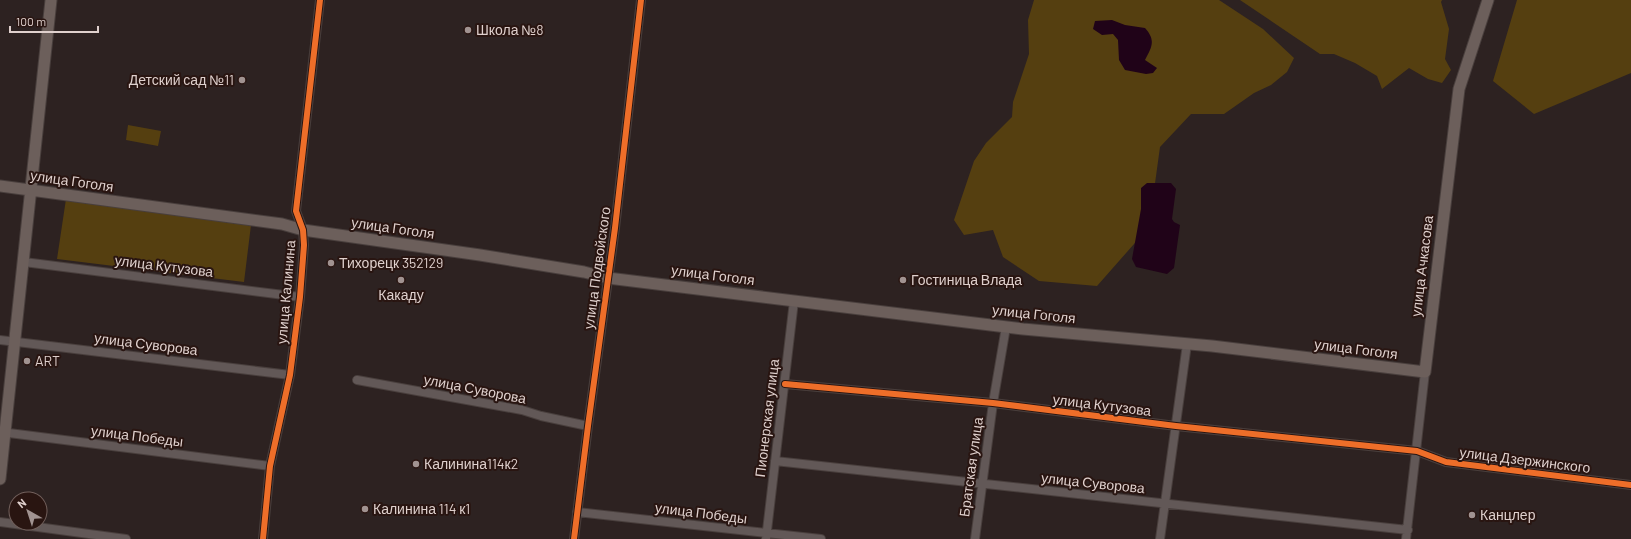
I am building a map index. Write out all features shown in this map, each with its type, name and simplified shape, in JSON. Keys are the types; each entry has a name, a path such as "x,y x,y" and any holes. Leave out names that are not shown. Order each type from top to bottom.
{"main road":[{"path":"0,479 3,432 32,190 51,0"},
{"name":"улица Ачкасова","path":"1425,372 1459,89 1488,0"},
{"name":"улица Гоголя","path":"0,186 282,224 303,230 480,255 584,272 608,278 1006,327 1187,344 1425,372"}],"street":[{"name":"улица Калинина","path":"263,539 270,466 290,375 300,297 304,245 303,230 296,211 320,0"},
{"name":"улица Подвойского","path":"574,539 608,278 641,0"},
{"name":"улица Кутузова","path":"24,262 300,297"},
{"name":"Пионерская улица","path":"766,536 794,301"},
{"name":"Братская улица","path":"975,539 993,403 1006,327"},
{"name":"улица Суворова","path":"0,340 290,375"},
{"path":"1160,539 1187,344"},
{"name":"улица Ачкасова","path":"1406,539 1425,372"},
{"name":"улица Суворова","path":"357,380 522,410 541,416 588,426"},
{"name":"улица Кутузова","path":"784,384 993,403 1176,426 1417,451"},
{"name":"улица Победы","path":"3,432 270,466"},
{"name":"улица Дзержинского","path":"1417,451 1446,462 1631,485"},
{"name":"улица Суворова","path":"775,461 1408,530"},
{"name":"улица Победы","path":"577,512 766,536 821,539"},
{"path":"0,522 126,539"}],"shaded area":[{"path":"1034,0 1219,0 1263,29 1294,58 1287,72 1271,85 1254,93 1224,114 1191,114 1160,147 1149,227 1097,286 1039,281 1003,257 993,230 964,235 954,220 974,161 986,143 1012,117 1013,102 1029,54 1028,20"},
{"path":"1240,0 1442,0 1441,2 1449,29 1445,59 1451,70 1442,83 1428,79 1409,68 1382,89 1377,76 1355,63 1334,54 1320,54"},
{"path":"1517,0 1631,0 1631,73 1534,114 1493,81"},
{"path":"1112,20 1125,25 1145,28 1151,36 1152,44 1145,60 1157,68 1153,73 1146,74 1125,70 1119,60 1118,40 1113,34 1102,35 1093,29 1095,21"},
{"path":"128,125 161,131 158,146 126,140"},
{"path":"1147,183 1171,183 1176,189 1172,219 1180,225 1174,268 1167,274 1136,267 1132,259 1141,209 1141,188"},
{"path":"66,199 251,225 244,282 57,259"}],"cycle path":[{"path":"263,539 270,466 290,375 300,297 304,245 303,230 296,211 320,0"},
{"path":"574,539 615,228 641,0"},
{"path":"785,384 993,403 1176,426 1417,451 1446,462 1631,485"}],"place":[{"name":"Школа №8","path":"468,30"},
{"name":"Детский сад №11","path":"242,80"},
{"name":"Тихорецк 352129","path":"331,263"},
{"name":"Какаду","path":"401,280"},
{"name":"Гостиница Влада","path":"903,280"},
{"name":"ART","path":"27,361"},
{"name":"Калинина114к2","path":"416,464"},
{"name":"Калинина 114 к1","path":"365,509"},
{"name":"Канцлер","path":"1472,515"}]}
